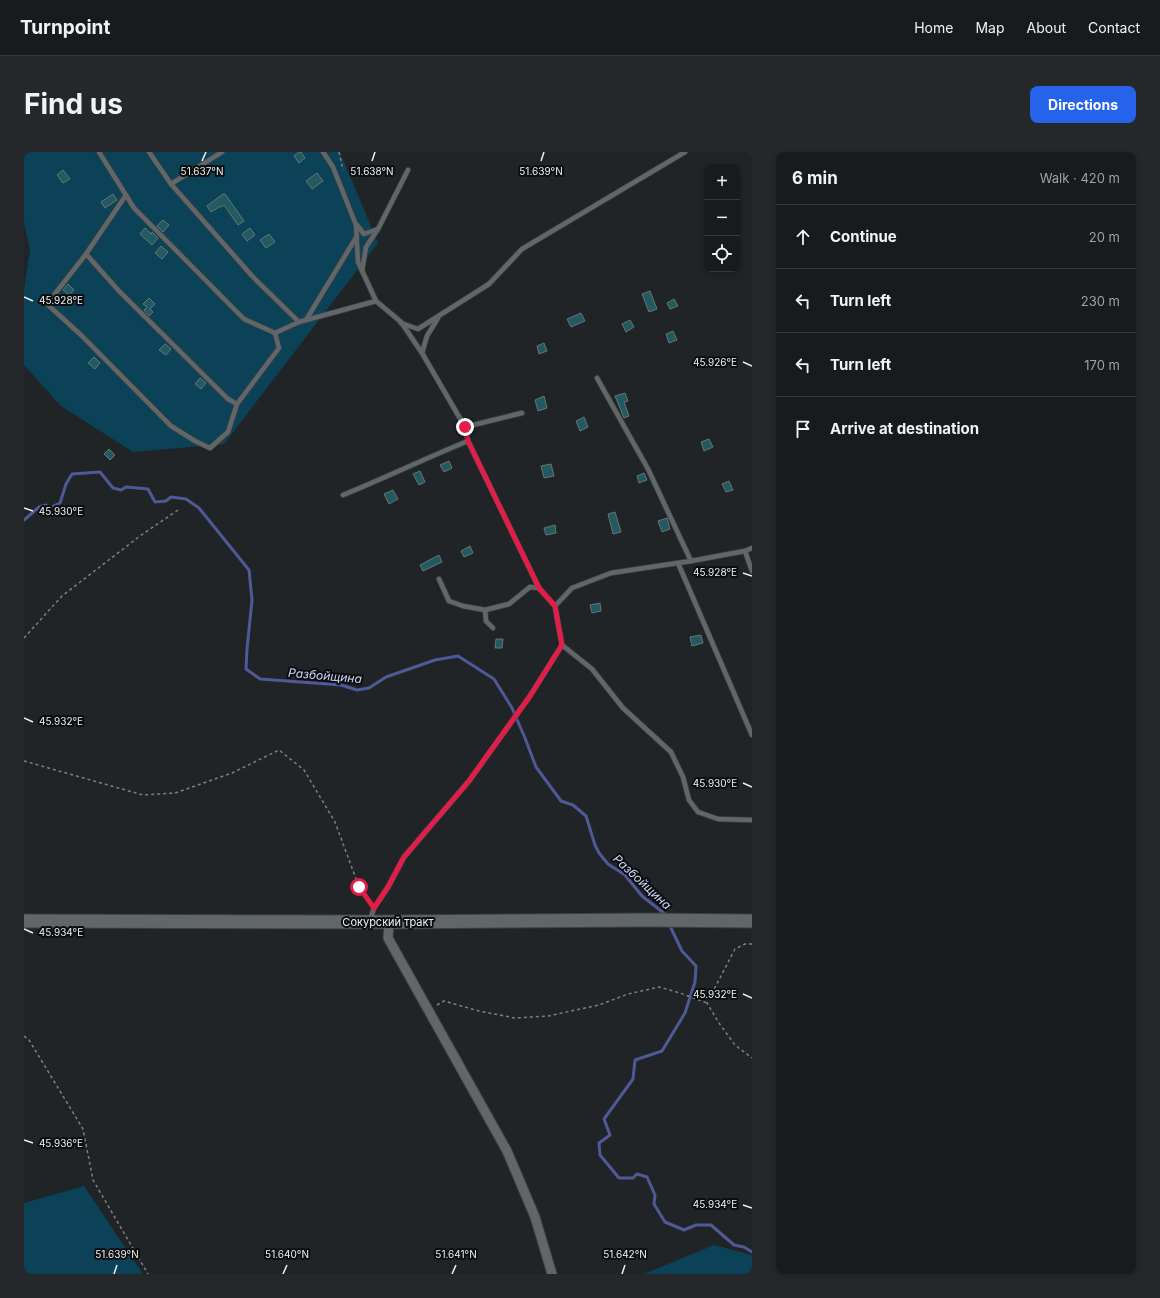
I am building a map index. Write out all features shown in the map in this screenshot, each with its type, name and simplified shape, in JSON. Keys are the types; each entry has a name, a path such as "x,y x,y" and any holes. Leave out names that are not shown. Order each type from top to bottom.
{"street":[{"name":"Сокурский тракт","path":"24,921 752,921"},
{"path":"389,922 388,938 507,1151 535,1217 552,1274"}],"lane":[{"path":"99,152 134,208 244,319 275,333 299,322 376,301"},
{"path":"149,152 171,184 253,277 299,322"},
{"path":"171,184 222,152"},
{"path":"323,152 333,167 356,225 358,262 376,301 401,322 422,354 465,427 468,441 539,588 555,606 562,645 592,669 623,708 671,752 682,777 689,800 698,812 718,819 752,820"},
{"path":"401,322 418,329 489,284 522,249 685,152"},
{"path":"362,271 366,248 378,229 408,170"},
{"path":"126,195 86,254 47,304 82,336 171,426 195,441 210,448 228,432 237,404 279,348 275,333"},
{"path":"356,225 364,234 378,229"},
{"path":"306,320 357,236"},
{"path":"86,254 119,291 228,399 237,404"},
{"path":"422,354 427,336 439,316"},
{"path":"597,378 648,469 691,561"},
{"path":"465,427 522,413"},
{"path":"343,495 468,441"},
{"path":"555,606 572,588 611,573 691,561 745,551 752,548"},
{"path":"745,551 752,570"},
{"path":"678,562 752,736"},
{"path":"439,580 448,601 463,606 485,610 509,604 530,587 539,588"},
{"path":"485,610 486,621 493,628"},
{"path":"369,922 374,908 388,887 404,857 469,781 530,696 562,645"}],"path":[{"path":"24,638 62,596 140,536 178,510"},
{"path":"24,761 143,794 175,793 232,773 278,750 304,770 335,822 359,887 374,908"},
{"path":"707,1003 735,949 744,944 752,944"},
{"path":"428,1010 444,1001 480,1011 515,1018 548,1016 599,1005 628,994 659,987 707,1003 735,1045 752,1058"},
{"path":"24,1036 29,1040 83,1129 93,1180 148,1274"}],"shaded area":[{"path":"24,152 340,152 378,243 224,444 133,452 61,406 24,365 24,290 30,250 24,223"},
{"path":"84,1186 143,1274 24,1274 24,1203"},
{"path":"714,1245 752,1255 752,1274 644,1274"}],"building":[{"path":"301,152 305,158 299,163 294,156"},
{"path":"63,170 70,179 63,183 57,175"},
{"path":"317,173 323,181 312,189 306,181"},
{"path":"113,194 117,200 105,208 101,202"},
{"path":"225,194 244,221 238,225 224,205 211,212 207,206"},
{"path":"163,220 169,225 163,232 157,226"},
{"path":"145,228 158,238 152,245 140,234"},
{"path":"250,228 255,235 247,241 242,234"},
{"path":"269,234 275,242 266,248 260,240"},
{"path":"161,246 168,252 162,259 155,253"},
{"path":"68,284 74,290 69,295 63,290"},
{"path":"650,291 657,309 649,312 642,294"},
{"path":"149,298 155,304 150,309 153,312 149,316 144,310 147,307 143,304"},
{"path":"674,299 678,306 670,309 667,303"},
{"path":"581,313 585,321 571,327 567,319"},
{"path":"630,320 634,327 626,332 622,324"},
{"path":"673,331 677,340 669,343 666,334"},
{"path":"544,343 547,351 539,354 537,346"},
{"path":"165,344 171,349 166,355 159,350"},
{"path":"94,357 100,363 95,369 88,363"},
{"path":"200,378 206,383 201,389 195,384"},
{"path":"625,393 628,401 624,402 629,416 624,418 615,396"},
{"path":"544,396 547,408 538,411 535,400"},
{"path":"584,417 588,427 580,431 576,421"},
{"path":"709,439 713,447 704,451 701,442"},
{"path":"109,449 115,455 110,460 104,454"},
{"path":"449,461 452,468 444,472 440,465"},
{"path":"551,464 554,476 544,478 541,466"},
{"path":"420,471 425,482 419,485 413,474"},
{"path":"644,473 647,480 639,483 637,476"},
{"path":"729,481 733,490 726,492 722,484"},
{"path":"393,490 398,499 389,504 384,494"},
{"path":"615,512 621,532 613,534 608,514"},
{"path":"667,518 670,529 662,532 658,521"},
{"path":"555,525 556,533 546,535 544,528"},
{"path":"470,546 473,553 464,557 461,551"},
{"path":"439,555 442,562 423,571 420,565"},
{"path":"600,603 601,611 592,613 590,605"},
{"path":"701,635 703,643 692,646 690,637"},
{"path":"496,639 503,639 502,648 495,648"}],"waterway":[{"name":"Разбойщина","path":"24,520 39,507 46,505 49,508 60,503 66,484 72,474 100,472 113,488 121,490 126,487 148,489 155,502 166,501 171,497 186,499 199,508 249,570 252,600 246,669 260,679 341,685 357,690 369,688 386,677 435,660 458,656 494,679 512,708 536,767 561,801 573,805 586,816 595,845 599,853 608,864 625,875 642,896 665,914 666,917"},
{"name":"Разбойщина","path":"669,924 682,951 696,966 695,982 685,1013 662,1051 635,1060 633,1079 604,1119 610,1135 599,1143 600,1155 619,1178 633,1178 637,1174 647,1177 655,1195 654,1204 665,1222 684,1230 696,1225 711,1225 734,1245 744,1247 752,1252"}],"route":[{"path":"359,887 374,908 388,887 404,857 469,781 530,696 562,645 555,606 539,588 468,441 465,427"}]}
